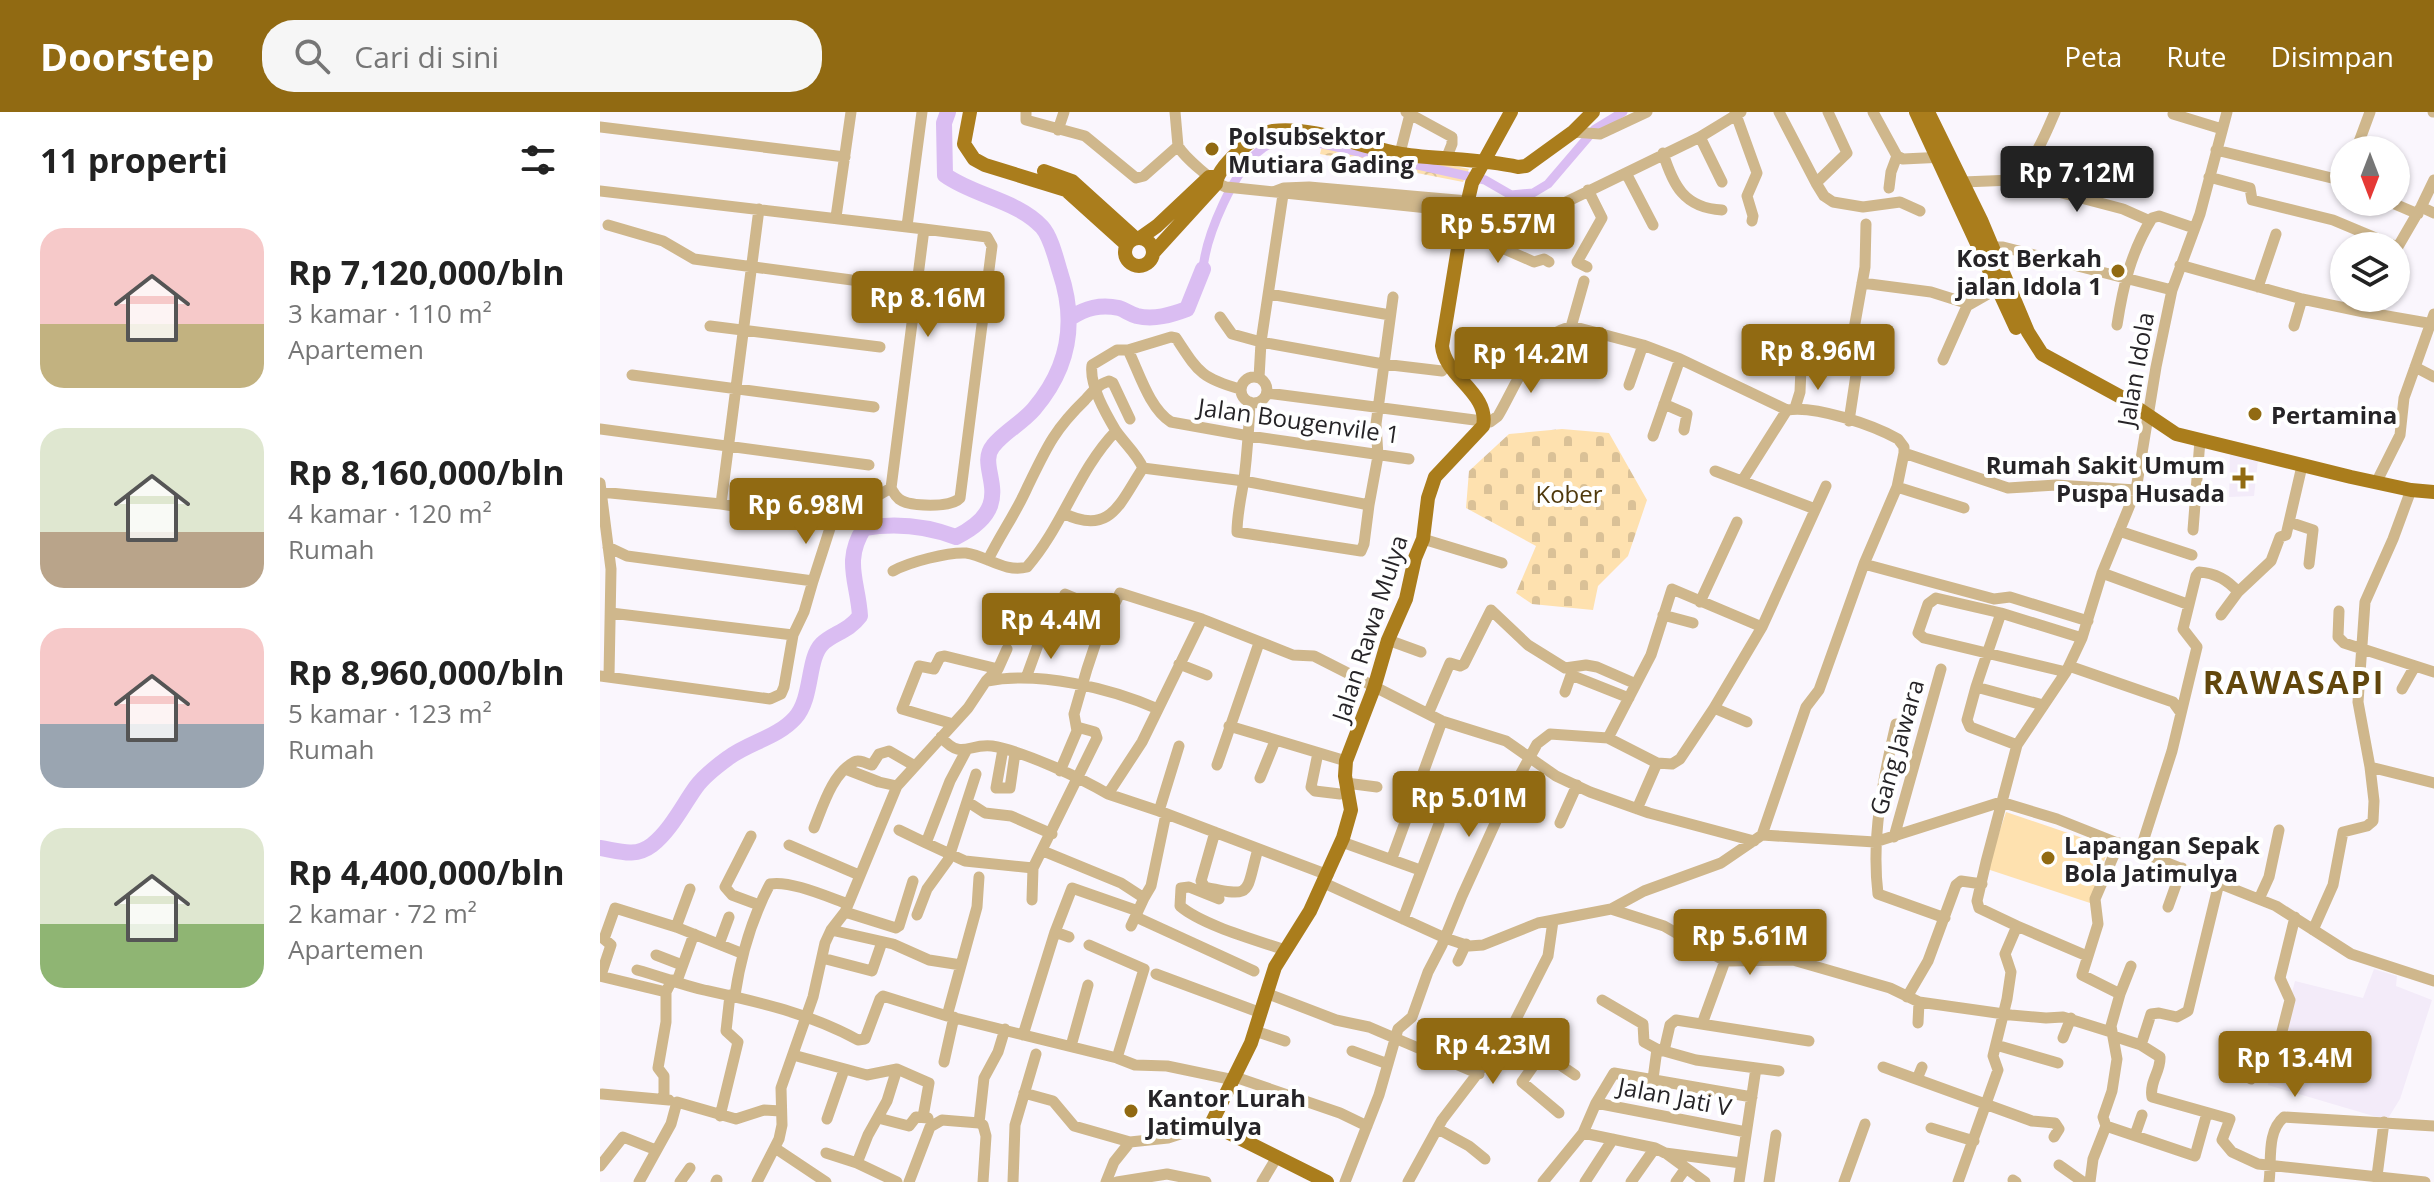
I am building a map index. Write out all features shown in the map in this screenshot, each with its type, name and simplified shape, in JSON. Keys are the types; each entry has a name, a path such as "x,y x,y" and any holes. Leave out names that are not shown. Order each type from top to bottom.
{"main road":[{"path":"1484,421 1475,396 1446,361 1442,351 1467,206 1478,172 1511,112"},
{"path":"1217,181 1134,240 1126,257 1134,266 1146,265 1152,260 1154,252 1217,181 1252,140 1275,131 1298,131 1400,153 1446,159 1478,172 1526,166 1580,132 1593,112"},
{"path":"1916,112 1963,182 1985,247"},
{"path":"1928,112 1944,158 1985,247 2021,339 2035,360 2121,397 2176,434 2376,483 2434,492"},
{"path":"969,117 970,141 979,150 997,159 1067,178 1134,240 1150,242 1154,252"},
{"name":"Jalan Rawa Mulya","path":"1211,1124 1255,1031 1275,967 1326,879 1342,842 1351,810 1343,789 1346,761 1374,688 1388,640 1406,599 1415,558 1423,539 1428,498 1435,477 1480,430 1484,421"},
{"path":"1211,1124 1327,1182"}],"street":[{"path":"836,217 851,112"},
{"path":"907,226 922,112"},
{"path":"1026,112 1026,120 1085,136 1136,178 1144,176 1178,146"},
{"path":"1058,130 1064,112"},
{"path":"1175,112 1178,146 1184,155 1217,181 1248,188 1467,206"},
{"path":"1580,132 1600,134 1647,112"},
{"path":"1779,112 1824,196 1843,205 1863,207 1900,202 1920,211"},
{"path":"1816,183 1847,153 1828,112"},
{"path":"1873,112 1897,156 1903,159 1944,158"},
{"path":"2013,180 2020,175 2041,142 2055,112"},
{"name":"Jalan Idola","path":"1982,884 2017,745 2067,669 2082,638 2102,573 2136,490 2172,290 2194,228 2227,112"},
{"path":"2361,136 2370,112"},
{"path":"1400,153 1408,113 1452,137 1446,159"},
{"path":"1560,205 1700,137 1738,113 1757,173 1747,196 1752,221"},
{"path":"2173,114 2222,129"},
{"path":"600,127 845,157"},
{"path":"1700,137 1722,182"},
{"path":"2216,150 2330,178"},
{"path":"1663,153 1671,178 1688,199 1702,208 1722,210"},
{"path":"1889,188 1897,156"},
{"path":"1626,173 1653,225"},
{"path":"2209,177 2250,188 2252,200 2333,220 2361,232"},
{"path":"1963,182 2013,180 2123,209 2150,221"},
{"path":"2406,232 2434,180"},
{"path":"1587,267 1577,262 1602,218 1588,190"},
{"path":"600,191 836,217 987,237 993,255 960,498 947,506 905,502 896,497 891,488 924,229"},
{"path":"1259,378 1281,191"},
{"path":"2410,208 2434,213"},
{"path":"721,504 759,209"},
{"path":"2117,325 2125,278 2150,221 2159,216 2194,228"},
{"path":"1849,421 1857,368 1849,357 1865,267 1866,224"},
{"path":"608,225 663,241 694,259 904,287"},
{"path":"1461,230 1534,262 1544,259 1549,262"},
{"path":"2258,287 2276,234"},
{"path":"1985,247 2003,247 2172,290"},
{"path":"2180,265 2330,305"},
{"path":"1267,393 1494,421 1540,345 1571,327 1584,281"},
{"path":"1862,283 1931,292 1969,304"},
{"path":"1943,360 1969,304 2001,286"},
{"path":"1269,294 1390,315"},
{"path":"1250,402 1249,436 1237,529 1240,534 1361,551 1378,456 1378,407 1393,297"},
{"path":"2294,326 2302,299"},
{"path":"2364,312 2433,320 2402,405 2400,435 2376,483"},
{"path":"1220,317 1232,334 1261,342 1383,364 1442,371"},
{"path":"710,326 880,347"},
{"path":"941,737 947,744 966,751 981,746 1009,751 1079,777 1108,794 1258,849 1326,879 1403,919 1466,944 1483,945 1532,924 1611,909 1644,891 1721,863 1758,838 1806,707 1819,690 1864,564 1897,487 1904,447 1898,439 1849,421 1820,412 1791,409 1643,345 1571,327"},
{"path":"1240,389 1216,383 1197,371 1176,338 1171,337 1128,350 1117,350 1092,365 1091,372 1116,431 1143,468 1244,481 1369,505"},
{"path":"1629,385 1643,345"},
{"name":"Jalan Bougenvile 1","path":"1128,350 1149,394 1165,418 1183,425 1409,459"},
{"path":"1653,436 1680,359"},
{"path":"2415,367 2434,377"},
{"path":"1742,481 1800,392 1801,368"},
{"path":"632,375 874,407"},
{"path":"1240,389 1247,378 1259,378 1266,384 1267,393"},
{"path":"988,560 1061,423 1104,382 1113,383 1130,419"},
{"path":"1240,389 1243,397 1250,402 1258,402 1267,393"},
{"path":"1664,404 1687,414 1684,430"},
{"path":"600,429 869,465"},
{"path":"893,571 946,555 966,553 1009,567 1027,567 1040,552 1091,462 1116,431"},
{"path":"2193,530 2200,440"},
{"path":"1904,453 2011,489 2063,485 2136,490"},
{"path":"2221,615 2238,592 2271,561 2280,537 2286,535 2302,466"},
{"path":"1063,513 1089,522 1111,515 1121,506 1143,468"},
{"path":"1715,471 1815,509"},
{"path":"1345,1182 1400,1025 1412,1017 1428,972 1503,806 1537,744 1550,734 1608,738 1657,763 1676,763 1714,708 1762,627 1826,486"},
{"path":"1897,487 1964,508"},
{"path":"832,522 809,601 793,635 781,694 770,699 604,676 611,613 601,489 832,522 891,488"},
{"path":"2313,930 2332,890 2343,832 2367,826 2374,817 2370,767 2358,711 2366,596 2393,539 2411,490"},
{"path":"1700,602 1737,522"},
{"path":"2289,522 2313,530 2309,564"},
{"path":"2119,531 2192,555"},
{"path":"1423,539 1502,563"},
{"path":"608,547 627,556 813,581"},
{"path":"1864,564 1994,599 2010,597 2088,621"},
{"path":"2140,851 2169,764 2197,647 2183,629 2196,576 2199,572 2227,580 2238,592"},
{"path":"2102,573 2187,604"},
{"path":"1608,738 1651,655 1672,589 1762,627"},
{"path":"1060,771 1075,740 1077,727 1074,714 1097,639 1120,593 1227,627 1293,655 1314,656 1442,721 1506,741 1561,779 1637,809 1758,838 1875,842 2001,802 2057,819 2259,899 2295,917 2338,948 2362,959 2434,981"},
{"path":"1065,594 1110,613"},
{"path":"2082,638 2001,613 1936,598 1928,604 1918,633 1921,637 1987,654 2067,669 2173,702 2181,713"},
{"path":"1428,714 1450,663 1464,664 1487,612 1491,610 1528,645 1565,668 1597,667 1636,684"},
{"path":"2339,611 2341,640 2434,672"},
{"path":"611,613 793,635"},
{"path":"2001,613 1967,720 1970,727 2017,745"},
{"path":"1663,615 1693,623"},
{"path":"1108,794 1142,742 1202,619"},
{"path":"1026,678 1043,631"},
{"path":"1388,640 1421,652"},
{"path":"1217,765 1259,643"},
{"path":"757,1182 775,1148 782,1125 781,1088 813,997 831,930 847,908 897,786 998,669 1007,649"},
{"path":"953,724 902,709 919,666 934,669 940,657 945,656 998,669"},
{"path":"1179,664 1207,675"},
{"path":"2402,689 2415,666"},
{"name":"Gang Jawara","path":"1894,837 1941,669"},
{"path":"1565,692 1571,675 1629,698"},
{"path":"986,681 1011,676 1083,685 1120,693 1158,709"},
{"path":"1976,687 2043,705"},
{"path":"1714,708 1747,722"},
{"path":"1392,858 1442,721"},
{"path":"1896,724 1875,842 1879,895 1945,918"},
{"path":"1229,726 1346,761"},
{"path":"1032,900 1033,868 1097,736 1095,732 1077,727"},
{"path":"1260,778 1275,741"},
{"path":"1135,918 1151,886 1163,813 1179,746"},
{"path":"814,828 838,776 857,761 872,765 885,751 915,766"},
{"path":"926,843 950,781 966,751"},
{"path":"1318,753 1311,787 1315,791 1377,787"},
{"path":"1637,809 1657,763"},
{"path":"2370,767 2434,783"},
{"path":"848,770 897,786"},
{"path":"917,915 927,889 948,860 976,774"},
{"path":"1560,823 1577,785"},
{"path":"968,802 985,813 1011,816 1052,834"},
{"path":"1403,919 1439,824"},
{"path":"899,830 949,855 985,865 1033,868"},
{"path":"2259,899 2269,879 2279,830"},
{"path":"1215,832 1201,881 1205,887 1236,894 1242,892 1247,886 1258,849"},
{"path":"751,836 725,887 732,895 759,905"},
{"path":"1342,842 1420,870"},
{"path":"2119,843 2095,899 2098,924 2082,977 2120,994"},
{"path":"789,845 859,875"},
{"path":"1043,851 1121,883 1144,898"},
{"path":"2168,907 2182,868"},
{"path":"944,1062 950,1016 977,907 979,877"},
{"path":"720,1116 738,1042 726,1031 741,953 770,884 778,883 896,928 913,881"},
{"path":"1918,1023 1913,1000 1956,885 1961,881 1982,884 1977,901 1979,908 2087,956"},
{"path":"2141,1045 2151,1014 2177,1017 2188,1011 2219,883"},
{"path":"1219,899 1189,887 1181,888 1179,900 1180,906 1202,919 1285,950"},
{"path":"1023,1035 1072,888 1254,971"},
{"path":"676,927 690,889"},
{"path":"666,992 600,975 611,946 604,939 615,908 676,927 741,953"},
{"path":"1611,909 1664,926 1725,961 1793,960 1890,988 1913,1000 2004,1014 2071,1018 2141,1045 2160,1057 2151,1086 2152,1097 2230,1119 2222,1140 2232,1152 2258,1164 2425,1182"},
{"path":"719,944 729,917"},
{"path":"2251,1079 2257,1053 2278,1042 2284,1024 2290,1000 2280,978 2295,917"},
{"path":"1408,1182 1438,1129 1510,1031 1548,956 1553,921"},
{"path":"1958,1182 1998,1070 1993,1059 2011,972 2005,954 2017,926"},
{"path":"831,930 893,944 929,960 961,965"},
{"path":"1055,932 1069,937"},
{"path":"664,1099 664,1076 658,1068 666,1022 666,992 682,965 694,934"},
{"path":"822,958 872,971 882,942"},
{"path":"1458,961 1466,944"},
{"path":"1089,945 1144,969 1117,1058"},
{"path":"656,955 682,965"},
{"path":"1702,1024 1725,961"},
{"path":"2090,1182 2093,1159 2106,1126 2103,1117 2116,1074 2117,1059 2112,1034 2120,994 2131,966"},
{"path":"637,970 702,990 733,995 805,1015 858,1040 865,1039 883,996 1135,1065 1167,1066 1234,1078 1328,1108 1367,1126"},
{"path":"1156,974 1261,1013"},
{"path":"1071,1046 1088,985"},
{"path":"1266,993 1336,1020 1369,1027 1479,1074"},
{"path":"1602,1000 1643,1024 1644,1042 1661,1050 1696,1060 1779,1071"},
{"path":"2063,1038 2071,1018"},
{"path":"1653,1079 1672,1022 1679,1020 1809,1041"},
{"path":"979,1123 984,1078 998,1052 1005,1029"},
{"path":"1473,1030 1499,1046"},
{"path":"1255,1031 1285,1041"},
{"path":"1510,1031 1575,1075"},
{"path":"1996,1045 2058,1063"},
{"path":"1352,1051 1388,1064"},
{"path":"1543,1052 1522,1082 1559,1113"},
{"path":"1013,1182 1015,1125 1036,1054"},
{"path":"793,1055 867,1075 897,1069 929,1083 923,1117"},
{"path":"1883,1067 1919,1073 2032,1121 2055,1123 2059,1129 2054,1137"},
{"path":"1739,1182 1756,1068"},
{"path":"857,1163 897,1069"},
{"path":"827,1119 844,1070"},
{"path":"1543,1182 1583,1133 1614,1073 1752,1097"},
{"path":"1024,1093 1053,1101 1074,1126 1130,1142 1168,1138 1211,1124"},
{"path":"602,1094 664,1099 741,1119 764,1110 781,1111"},
{"path":"639,1182 671,1124 677,1102"},
{"name":"Jalan Jati V","path":"1596,1103 1746,1132"},
{"path":"2106,1126 2195,1156 2207,1113"},
{"path":"2135,1135 2142,1115"},
{"path":"878,1118 909,1126 916,1117 983,1125 986,1136 983,1182"},
{"path":"2269,1182 2273,1133 2284,1117 2434,1126"},
{"path":"909,1182 927,1133 940,1121"},
{"path":"2377,1176 2384,1122"},
{"path":"1844,1182 1865,1124"},
{"path":"1931,1128 1974,1141"},
{"path":"1438,1129 1485,1159"},
{"path":"1583,1133 1741,1163"},
{"path":"1769,1182 1776,1135"},
{"path":"600,1166 605,1153 623,1137 656,1150"},
{"path":"1585,1182 1613,1139"},
{"path":"1106,1182 1114,1162 1130,1142"},
{"path":"775,1148 826,1182"},
{"path":"1660,1150 1705,1182"},
{"path":"1631,1182 1660,1150"},
{"path":"826,1153 857,1163 893,1181"},
{"path":"1262,1182 1277,1157"},
{"path":"2059,1165 2083,1182"},
{"path":"680,1182 690,1168"},
{"path":"1676,1182 1686,1168"},
{"path":"1117,1182 1167,1174 1206,1182"}],"shaded area":[{"name":"Rumah Sakit Umum Puspa Husada","path":"2230,453 2258,460 2254,496 2229,497"},
{"path":"2374,969 2397,976 2396,986 2432,1000 2400,1099 2387,1120 2268,1085 2295,981 2363,998"}],"green space":[{"path":"1324,138 1469,169 1463,182 1320,154"},
{"name":"Kober","path":"1562,429 1609,433 1647,500 1628,556 1598,586 1593,610 1532,604 1516,593 1536,546 1466,508 1469,471 1509,434"},
{"name":"Lapangan Sepak Bola Jatimulya","path":"2006,812 2109,847 2090,903 1987,869"}],"waterway":[{"path":"600,848 620,852 646,849 665,832 711,771 795,718 805,700 817,651 826,640 851,626 860,616 853,561 864,528 910,526 956,537 976,525 992,500 988,465 993,446 1034,409 1055,377 1066,344 1068,309 1051,242 1042,227 1020,210 945,175 944,123 948,112"},
{"path":"1203,269 1216,221 1232,186 1252,158 1273,143 1305,140 1485,180 1511,195 1533,193 1548,184 1595,129 1623,112"},
{"path":"1070,318 1099,307 1119,308 1137,316 1150,317 1187,309 1203,269"}],"place":[{"name":"Polsubsektor Mutiara Gading","path":"1212,149"},
{"name":"Kost Berkah jalan Idola 1","path":"2118,271"},
{"name":"Pertamina","path":"2255,414"},
{"name":"Rumah Sakit Umum Puspa Husada","path":"2243,478"},
{"name":"Lapangan Sepak Bola Jatimulya","path":"2048,858"},
{"name":"Kantor Lurah Jatimulya","path":"1131,1111"}],"district":[{"name":"RAWASAPI","path":"2294,681"}]}
